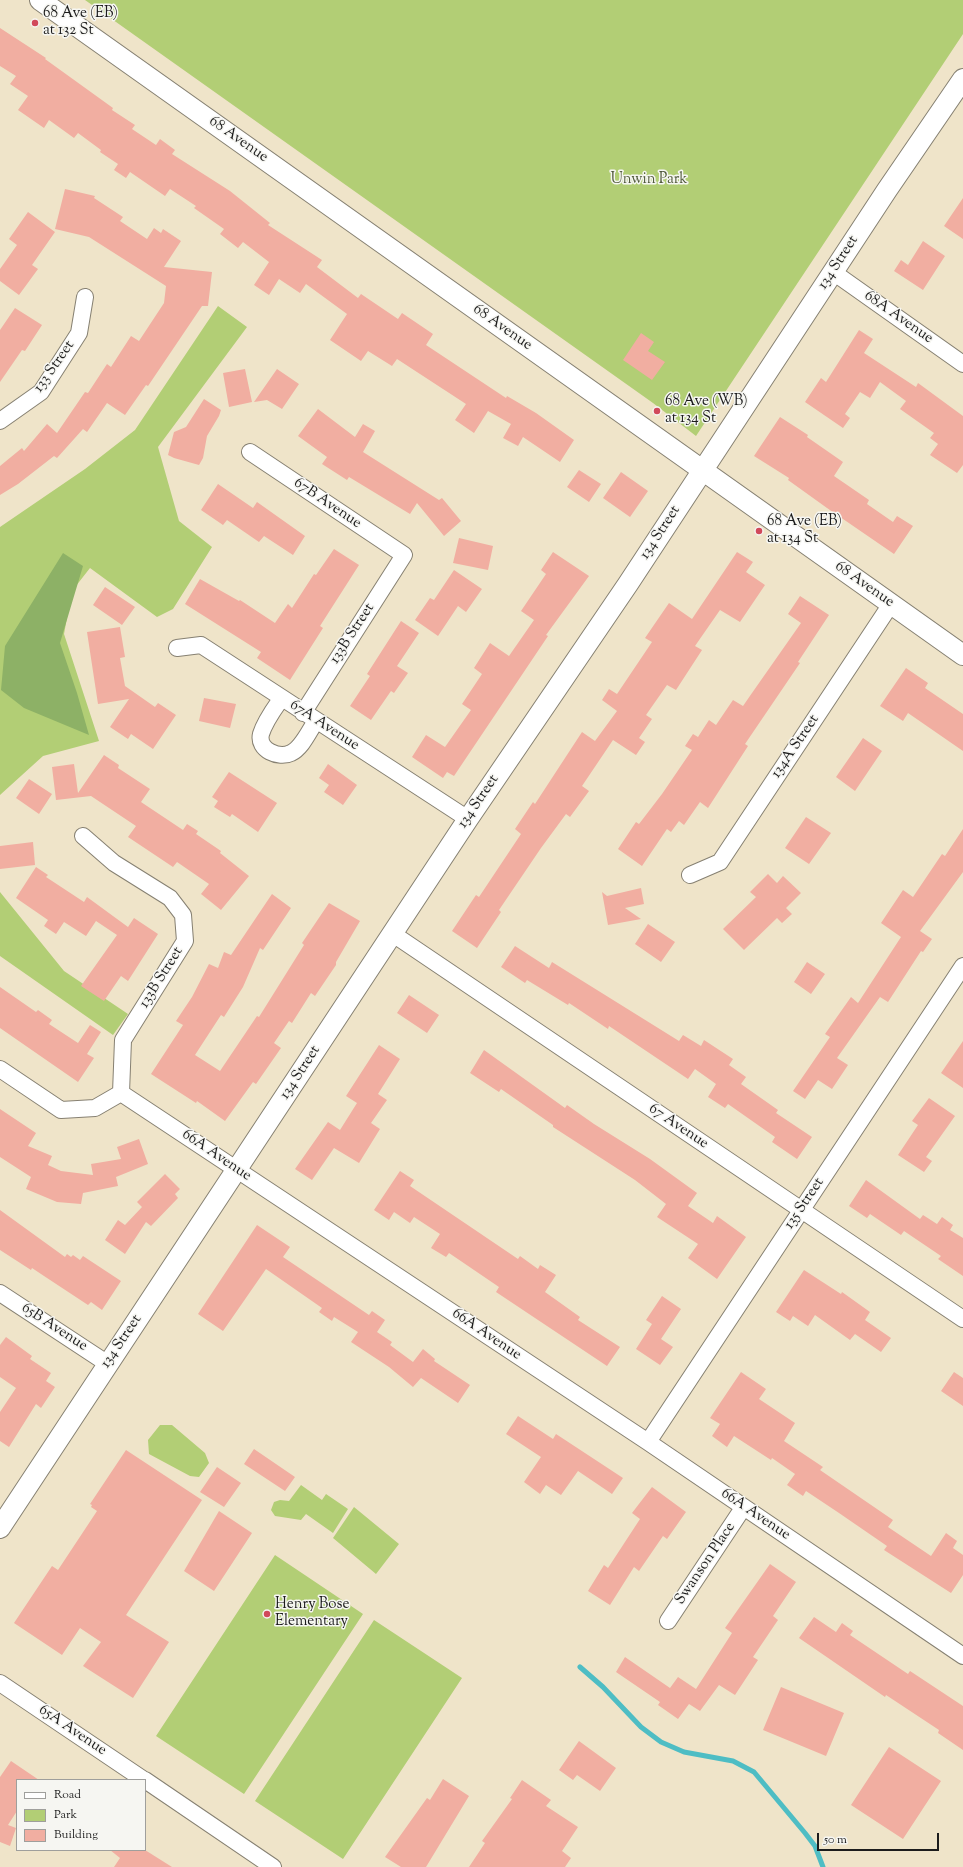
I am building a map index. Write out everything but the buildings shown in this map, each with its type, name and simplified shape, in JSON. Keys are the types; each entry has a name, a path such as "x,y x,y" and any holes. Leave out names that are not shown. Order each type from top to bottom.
{"street":[{"name":"68 Avenue","path":"40,0 963,655"},
{"name":"134 Street","path":"0,1528 393,934 468,818 628,584 833,272 963,79"},
{"name":"68A Avenue","path":"833,272 963,364"},
{"name":"133 Street","path":"0,421 42,392 79,333 85,297"},
{"name":"67B Avenue","path":"250,452 404,555"},
{"name":"133B Street","path":"309,717 404,555"},
{"name":"134A Street","path":"690,876 720,862 891,604"},
{"name":"67A Avenue","path":"178,648 201,645 281,699 468,818"},
{"path":"281,699 267,720 261,735 263,744 270,752 282,755 292,753 302,742 309,717"},
{"name":"133B Street","path":"83,836 114,863 170,898 183,915 185,941 123,1040 121,1093"},
{"name":"67 Avenue","path":"393,934 963,1319"},
{"name":"135 Street","path":"648,1442 801,1210 961,972"},
{"path":"0,1069 61,1110 95,1108 121,1093"},
{"name":"66A Avenue","path":"121,1093 648,1442 963,1656"},
{"name":"65B Avenue","path":"0,1293 108,1364"},
{"name":"Swanson Place","path":"668,1621 744,1508"},
{"name":"65A Avenue","path":"0,1683 144,1779"},
{"name":"65A Avenue","path":"146,1781 273,1867"}],"green space":[{"name":"Unwin Park","path":"85,0 963,0 963,34 696,436 653,403"},
{"path":"218,306 247,327 158,447 179,521 212,547 173,609 157,617 90,568 72,591 64,634 99,741 43,756 0,795 0,527 85,469 135,430"},
{"path":"63,553 83,566 60,643 89,735 24,708 1,690 5,646"},
{"path":"0,892 64,971 128,1014 113,1035 0,956"},
{"path":"160,1425 172,1425 205,1453 209,1463 199,1477 190,1476 149,1454 148,1440"},
{"path":"301,1485 322,1500 326,1494 348,1509 333,1533 306,1514 301,1520 275,1516 271,1510 274,1502 280,1500 289,1501"},
{"path":"354,1507 399,1544 376,1574 333,1538"},
{"path":"275,1555 363,1614 244,1794 156,1736"},
{"path":"374,1620 462,1678 343,1859 255,1801"}],"waterway":[{"path":"580,1667 603,1687 641,1727 661,1742 684,1752 733,1761 754,1772 815,1846 823,1867"}],"place":[{"name":"68 Ave (EB) at 132 St","path":"35,23"},
{"name":"68 Ave (WB) at 134 St","path":"657,411"},
{"name":"68 Ave (EB) at 134 St","path":"759,531"},
{"name":"Henry Bose Elementary","path":"267,1614"}]}
